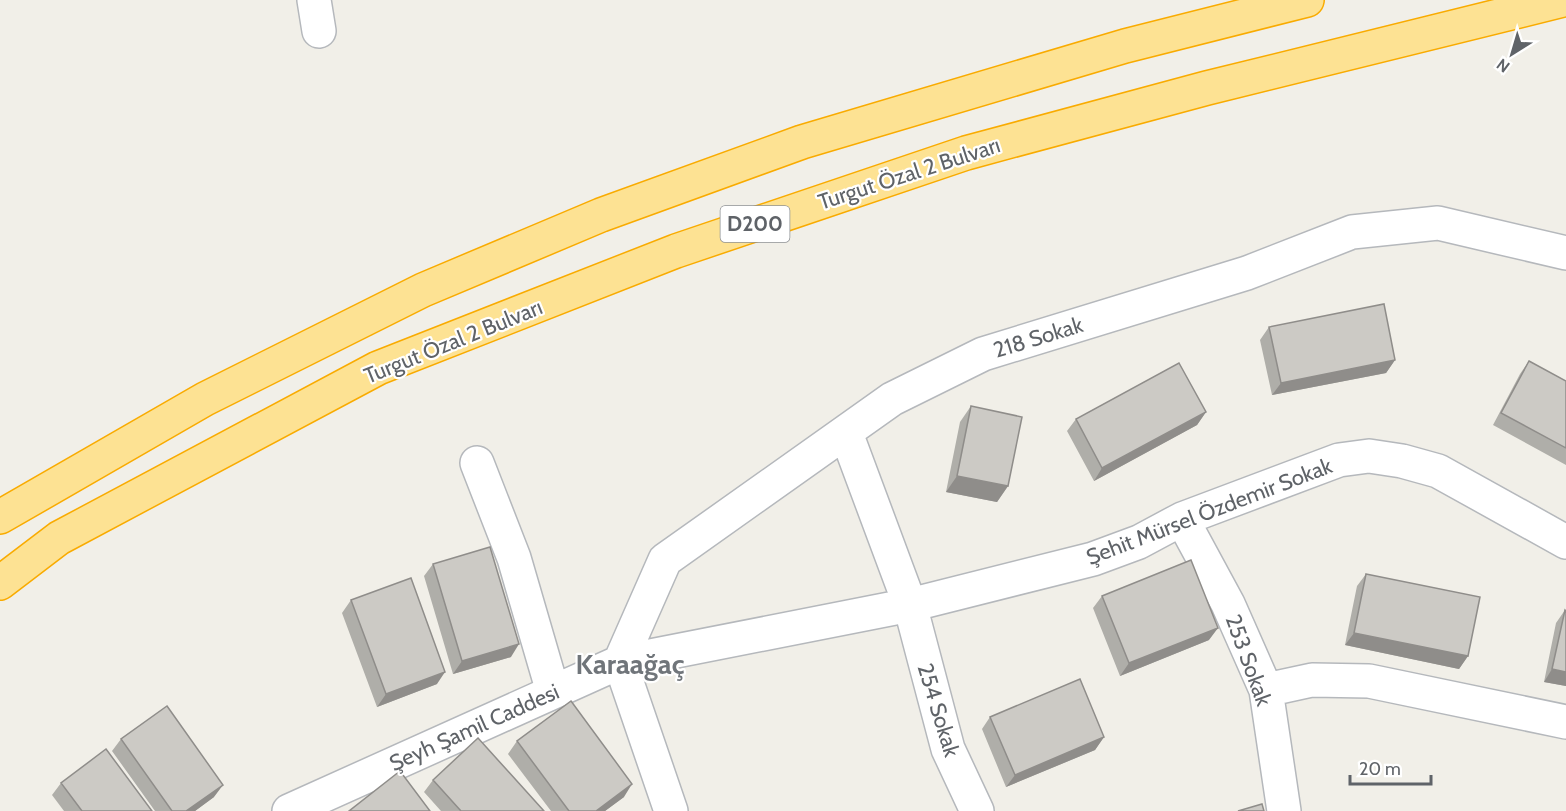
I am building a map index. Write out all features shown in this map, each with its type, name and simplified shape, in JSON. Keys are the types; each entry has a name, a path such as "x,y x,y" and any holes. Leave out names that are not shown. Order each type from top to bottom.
{"highway":[{"name":"D200","path":"0,517 205,399 423,290 602,215 813,138 1125,46 1307,0"},
{"name":"Turgut Özal 2 Bulvarı","path":"0,584 59,538 378,368 676,251 966,153 1207,88 1563,0"}],"street":[{"name":"218 Sokak","path":"620,662 665,560 892,399 983,354 1247,273 1352,232 1438,223 1566,253"},
{"name":"254 Sokak","path":"846,433 910,605 948,748 977,811"},
{"name":"Şehit Mürsel Özdemir Sokak","path":"910,605 1093,559 1139,542 1182,519 1339,460 1369,456 1402,461 1438,471 1566,542"},
{"path":"477,463 514,558 553,692"},
{"name":"253 Sokak","path":"1182,519 1228,604 1266,690 1284,811"},
{"name":"Şeyh Şamil Caddesi","path":"289,811 620,662 910,605"},
{"path":"620,662 671,811"},
{"path":"1266,690 1311,680 1370,681 1566,722"}],"building":[{"path":"1384,304 1395,360 1281,383 1269,327"},
{"path":"1529,361 1566,381 1566,448 1501,413"},
{"path":"1179,363 1206,412 1102,468 1076,419"},
{"path":"971,406 1022,417 1008,486 957,476"},
{"path":"490,547 519,644 462,661 433,564"},
{"path":"1191,560 1218,628 1129,663 1102,596"},
{"path":"1366,574 1480,597 1468,656 1354,633"},
{"path":"411,578 445,672 386,694 351,600"},
{"path":"1566,611 1566,672 1552,669"},
{"path":"1080,679 1104,737 1015,775 990,717"},
{"path":"571,701 632,784 596,811 569,811 517,741"},
{"path":"167,706 223,785 186,811 172,811 121,739"},
{"path":"478,738 544,811 461,811 433,780"},
{"path":"106,749 152,811 82,811 61,783"},
{"path":"400,771 430,811 349,811"},
{"path":"1262,804 1264,811 1238,811"}],"district":[{"name":"Karaağaç","path":"630,664"}]}
